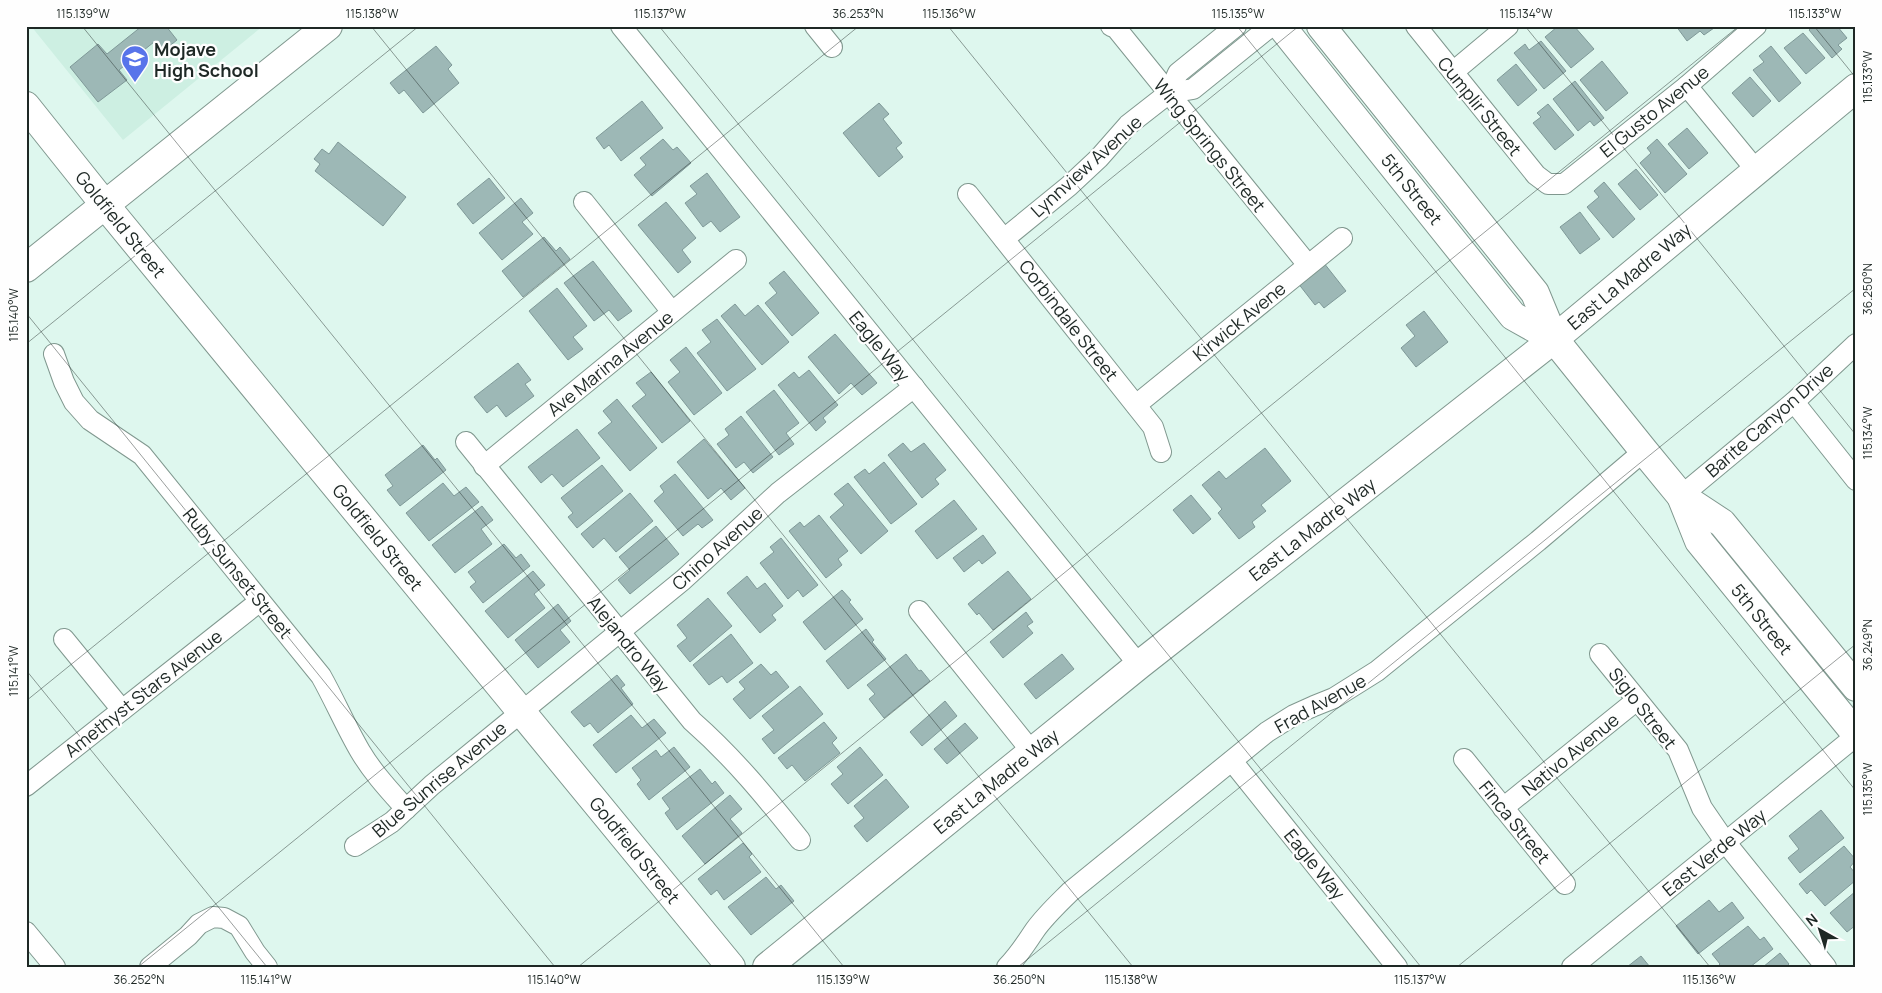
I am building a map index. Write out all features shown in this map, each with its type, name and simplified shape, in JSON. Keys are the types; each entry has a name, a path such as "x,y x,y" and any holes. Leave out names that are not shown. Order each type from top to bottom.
{"street":[{"path":"26,268 328,26"},
{"name":"Eagle Way","path":"621,26 1140,665"},
{"path":"815,26 832,47"},
{"name":"Wing Springs Street","path":"1111,26 1116,28 1308,265"},
{"name":"Lynnview Avenue","path":"1169,94 1178,73 1236,26"},
{"name":"Lynnview Avenue","path":"1004,239 1069,186 1099,158 1128,125 1169,94 1193,90 1271,26"},
{"name":"5th Street","path":"1281,26 1513,316 1554,338"},
{"name":"5th Street","path":"1321,26 1535,293 1554,338 1681,496 1699,541 1856,735"},
{"name":"Cumplir Street","path":"1416,26 1536,175 1548,184"},
{"path":"1453,72 1508,26"},
{"name":"El Gusto Avenue","path":"1548,184 1564,184 1687,86 1756,26"},
{"path":"1687,86 1756,170"},
{"name":"East La Madre Way","path":"767,967 1140,665 1554,338 1856,88"},
{"name":"Goldfield Street","path":"26,106 105,205 731,967"},
{"name":"Corbindale Street","path":"968,194 1136,405 1153,428 1160,452"},
{"path":"584,202 672,312"},
{"name":"Kirwick Avene","path":"1136,405 1342,238"},
{"name":"Ave Marina Avenue","path":"484,466 736,260"},
{"name":"Barite Canyon Drive","path":"1681,496 1794,402 1856,344"},
{"name":"Ruby Sunset Street","path":"54,354 64,382 74,402 90,420 142,455 321,676 337,703 360,751 374,772 406,809"},
{"name":"Chino Avenue","path":"521,711 683,580 778,493 914,387"},
{"path":"1794,402 1856,480"},
{"name":"Alejandro Way","path":"466,442 692,721 720,746 758,787 800,840"},
{"name":"Frad Avenue","path":"1007,967 1018,956 1035,930 1070,892 1267,732 1294,715 1334,698 1377,671 1538,541 1644,451"},
{"name":"5th Street","path":"1681,496 1722,522 1856,687"},
{"name":"Amethyst Stars Avenue","path":"26,786 260,600"},
{"path":"919,612 1032,752"},
{"path":"64,639 122,710"},
{"name":"Siglo Street","path":"1600,654 1678,750 1702,808 1726,843 1826,967"},
{"name":"Nativo Avenue","path":"1504,808 1637,700"},
{"name":"Blue Sunrise Avenue","path":"355,846 392,822 432,785 521,711"},
{"name":"East Verde Way","path":"1572,967 1856,735"},
{"name":"Finca Street","path":"1464,759 1565,884"},
{"name":"Eagle Way","path":"1232,761 1397,967"},
{"path":"150,967 200,924 213,918 224,918 238,926 267,967"},
{"path":"26,932 55,967"}],"shaded area":[{"name":"Mojave High School","path":"31,26 263,26 123,140"}],"building":[{"path":"142,26 166,26 177,40 162,52 154,42 119,70 127,80 98,102 70,67 98,44 107,54"},
{"path":"1556,26 1574,26 1594,49 1571,68 1545,37"},
{"path":"1676,26 1713,26 1714,28 1704,35 1700,31 1687,41"},
{"path":"1813,26 1837,26 1847,38 1838,45 1842,49 1832,58 1809,30"},
{"path":"1803,33 1825,58 1806,74 1784,48"},
{"path":"1541,41 1566,71 1544,89 1514,53 1525,44 1529,50"},
{"path":"436,46 452,65 448,69 459,83 423,113 404,90 399,94 390,83"},
{"path":"1771,46 1801,83 1779,102 1753,70 1764,62 1759,56"},
{"path":"1602,61 1628,93 1606,111 1580,80"},
{"path":"1516,64 1537,90 1518,106 1497,80"},
{"path":"1750,77 1771,101 1753,117 1732,93"},
{"path":"1575,81 1604,118 1594,126 1590,121 1578,131 1553,99"},
{"path":"642,101 663,128 621,161 609,145 604,149 596,138"},
{"path":"879,103 889,114 883,119 902,143 896,148 903,157 879,177 843,133"},
{"path":"1548,104 1574,135 1555,150 1533,123 1541,117 1537,113"},
{"path":"1687,128 1708,153 1689,169 1668,144"},
{"path":"663,139 673,150 677,147 691,163 652,196 634,175 646,165 640,158"},
{"path":"1657,139 1687,174 1665,193 1640,163 1651,153 1647,148"},
{"path":"338,142 406,197 383,226 315,171 320,164 314,159 322,149 329,154"},
{"path":"1636,169 1658,195 1640,210 1618,184"},
{"path":"707,173 740,217 720,232 711,221 703,227 685,203 697,194 690,186"},
{"path":"489,178 505,198 473,224 457,204"},
{"path":"1604,182 1635,219 1613,238 1587,207 1599,197 1594,191"},
{"path":"521,198 533,213 522,222 533,234 502,260 479,233"},
{"path":"666,202 696,238 682,250 691,262 678,273 638,225"},
{"path":"1580,212 1600,239 1580,254 1560,227"},
{"path":"544,237 556,251 560,247 570,259 523,297 502,271"},
{"path":"1320,258 1346,291 1324,308 1319,302 1315,305 1294,278"},
{"path":"593,261 632,311 618,321 609,310 594,321 564,283"},
{"path":"784,271 819,313 792,336 765,303 777,293 769,283"},
{"path":"557,288 587,326 573,337 583,349 568,360 529,311"},
{"path":"735,304 745,316 758,305 789,342 762,365 721,316"},
{"path":"1424,311 1448,342 1416,367 1401,348 1415,336 1406,325"},
{"path":"717,319 756,369 727,391 697,353 711,342 702,330"},
{"path":"835,334 877,383 862,395 851,383 839,394 808,357"},
{"path":"686,347 722,393 694,415 668,382 680,372 670,360"},
{"path":"518,363 531,380 525,384 534,396 506,417 497,405 487,413 474,397"},
{"path":"809,370 838,405 823,418 826,422 816,431 778,385 794,372 799,378"},
{"path":"651,372 690,421 662,443 632,406 646,395 636,383"},
{"path":"774,390 799,423 786,433 794,444 779,455 746,412"},
{"path":"617,399 657,448 630,471 598,433 612,422 603,411"},
{"path":"741,416 773,457 753,473 744,462 736,468 717,444 729,435 725,429"},
{"path":"577,429 600,458 563,487 552,474 541,483 528,467"},
{"path":"704,439 745,488 731,500 721,488 708,499 677,462"},
{"path":"903,443 911,452 924,443 946,470 935,479 939,484 922,498 888,455"},
{"path":"423,445 435,460 437,458 446,470 400,506 387,490 393,486 385,475"},
{"path":"1265,448 1291,481 1261,505 1266,511 1252,522 1255,527 1239,539 1218,513 1222,509 1202,485 1219,471 1226,479"},
{"path":"884,462 917,504 891,524 854,477 865,469 869,474"},
{"path":"602,465 623,491 577,528 568,517 573,513 561,498"},
{"path":"675,474 713,520 702,528 698,524 683,536 654,501 664,492 660,486"},
{"path":"443,483 454,496 466,487 479,502 429,541 406,513"},
{"path":"848,483 888,531 861,554 830,517 844,505 834,494"},
{"path":"630,493 653,521 616,552 604,538 593,548 581,534"},
{"path":"1191,495 1211,519 1193,534 1173,510"},
{"path":"954,500 977,529 937,559 915,531"},
{"path":"482,506 493,520 481,529 492,544 455,573 432,545"},
{"path":"819,515 848,551 838,559 842,565 826,578 789,531 800,522 804,527"},
{"path":"656,526 679,554 630,594 618,580 630,570 619,557"},
{"path":"983,535 996,553 982,564 979,560 964,572 953,558"},
{"path":"781,538 818,585 803,597 798,590 788,599 760,563 774,552 770,547"},
{"path":"504,544 516,558 521,554 530,566 483,603 470,587 476,582 468,572"},
{"path":"533,571 545,585 534,594 545,608 508,638 485,611"},
{"path":"1008,571 1031,599 993,630 979,613 977,615 968,604"},
{"path":"747,576 757,589 765,583 783,606 772,615 776,620 760,633 727,593"},
{"path":"842,590 863,619 825,650 803,622"},
{"path":"708,598 732,626 690,662 677,646 687,638 677,625"},
{"path":"558,604 571,621 560,630 570,642 538,668 515,640"},
{"path":"1026,612 1033,622 1027,626 1033,633 1003,658 990,642"},
{"path":"866,629 874,640 872,642 886,659 848,689 826,661"},
{"path":"731,634 753,663 727,683 722,676 709,685 693,665"},
{"path":"906,654 919,671 921,670 930,681 884,718 869,699 875,694 867,685"},
{"path":"1062,654 1074,669 1036,699 1024,684"},
{"path":"761,664 771,675 776,671 789,687 750,719 733,699 745,689 739,682"},
{"path":"617,675 625,685 621,688 633,704 598,733 590,723 584,727 571,712"},
{"path":"800,686 823,714 774,754 762,739 774,730 762,716"},
{"path":"945,701 957,716 922,746 910,732"},
{"path":"631,715 642,728 654,719 666,733 616,773 593,745"},
{"path":"824,722 837,738 832,743 840,753 805,781 792,765 787,769 778,758"},
{"path":"965,723 978,738 947,764 934,749"},
{"path":"674,747 690,767 649,800 637,784 641,780 632,768 656,750 661,757"},
{"path":"860,747 883,775 848,804 831,784 843,774 837,767"},
{"path":"700,769 712,784 715,781 724,793 677,830 665,813 670,809 662,798"},
{"path":"886,779 909,807 867,842 854,826 864,818 854,806"},
{"path":"730,795 742,809 730,819 742,833 705,864 682,836"},
{"path":"1821,810 1844,838 1800,873 1788,858 1799,849 1789,836"},
{"path":"743,843 752,854 749,857 761,872 724,900 717,890 711,895 698,879"},
{"path":"1844,846 1856,860 1850,867 1856,874 1856,880 1825,906 1811,890 1807,894 1799,884"},
{"path":"766,877 776,889 781,885 794,901 751,935 728,907"},
{"path":"1856,891 1856,925 1847,932 1830,913"},
{"path":"1709,900 1719,912 1732,902 1744,918 1698,954 1676,926"},
{"path":"1748,926 1760,940 1764,937 1773,949 1750,967 1717,967 1720,964 1712,954"},
{"path":"1780,953 1789,964 1786,967 1763,967"},
{"path":"1641,956 1650,967 1627,967"}],"place":[{"name":"Mojave High School","path":"135,83"}]}
